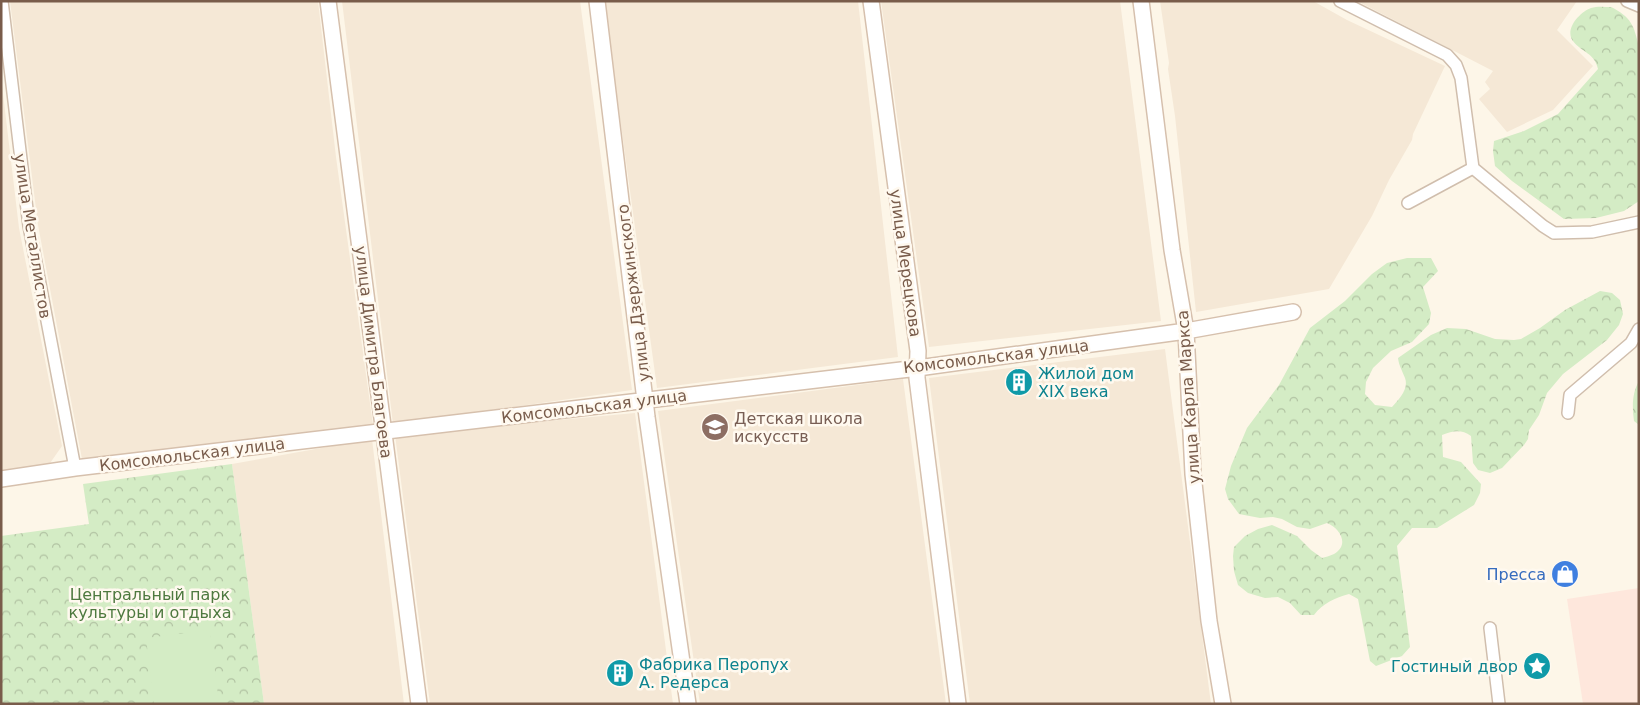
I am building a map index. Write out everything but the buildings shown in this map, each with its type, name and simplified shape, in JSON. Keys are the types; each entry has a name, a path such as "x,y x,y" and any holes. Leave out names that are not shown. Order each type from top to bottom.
{"street":[{"name":"улица Металлистов","path":"2,1 29,226 75,468"},
{"name":"улица Димитра Благоева","path":"328,1 419,704"},
{"name":"улица Дзержинского","path":"597,1 646,400 688,704"},
{"name":"улица Мерецкова","path":"871,1 918,351 920,398 958,704"},
{"name":"улица Карла Маркса","path":"1142,1 1172,250 1186,331 1193,474 1209,621 1222,704"},
{"path":"1340,1 1448,55 1456,65 1461,78 1473,168 1543,226 1554,233 1592,232 1639,222"},
{"path":"1627,1 1639,6"},
{"path":"1408,203 1473,168"},
{"name":"Комсомольская улица","path":"1,479 75,468 918,368 1186,331 1293,312"},
{"path":"1568,413 1570,395 1630,343 1639,329"},
{"path":"1490,628 1498,704"}],"shaded area":[{"path":"10,1 318,1 336,157 373,425 82,459 38,225"},
{"path":"342,1 580,1 632,390 393,424"},
{"path":"604,1 858,1 898,357 657,388"},
{"path":"881,1 1120,1 1161,321 929,347"},
{"path":"1160,1 1313,1 1347,20 1445,66 1413,134 1412,140 1389,180 1372,216 1329,289 1196,312 1175,116 1168,69 1169,63"},
{"path":"1357,1 1577,1 1557,30 1593,66 1553,110 1507,132 1479,99 1490,89 1485,82 1493,71"},
{"path":"1,77 19,228 62,446 48,466 1,472"},
{"path":"1165,349 1211,704 970,704 929,378"},
{"path":"903,379 946,704 700,704 658,411"},
{"path":"635,413 673,704 430,704 395,435"},
{"path":"372,439 404,704 264,704 232,464"},
{"path":"1639,588 1639,704 1583,704 1567,599"}],"green space":[{"path":"1596,7 1611,7 1623,14 1631,22 1639,47 1639,201 1624,211 1596,218 1564,219 1512,181 1495,166 1494,141 1524,131 1558,114 1598,69 1594,59 1573,41 1570,31 1578,17 1587,10"},
{"path":"1407,258 1431,258 1438,271 1423,287 1431,313 1429,324 1412,342 1391,351 1373,368 1366,382 1365,394 1375,405 1392,407 1406,386 1398,358 1431,335 1447,328 1466,329 1495,339 1521,339 1565,310 1600,291 1612,293 1620,300 1623,314 1619,325 1607,340 1563,374 1547,393 1539,415 1529,430 1528,439 1502,468 1490,473 1478,470 1473,463 1471,436 1457,431 1442,435 1443,457 1461,462 1481,484 1480,493 1474,505 1437,528 1412,528 1397,546 1410,647 1402,656 1376,666 1370,661 1358,599 1349,594 1330,601 1314,615 1301,615 1290,603 1278,597 1265,598 1248,593 1238,585 1234,571 1234,547 1245,536 1258,529 1272,525 1297,536 1322,558 1334,554 1341,546 1341,537 1336,529 1327,523 1310,529 1297,527 1282,519 1273,517 1260,518 1239,514 1228,499 1225,489 1231,466 1247,428 1279,385 1310,328 1345,301 1372,274 1387,263"},
{"path":"1639,381 1639,425 1634,421 1633,405 1635,390"},
{"name":"Центральный парк культуры и отдыха","path":"232,464 264,704 1,704 1,536 89,524 83,484"},
{"path":"210,630 219,704 154,704 146,638"}],"place":[{"name":"Жилой дом XIX века","path":"1019,382"},
{"name":"Детская школа искусств","path":"715,427"},
{"name":"Пресса","path":"1565,574"},
{"name":"Гостиный двор","path":"1537,666"},
{"name":"Фабрика Перопух А. Редерса","path":"620,673"}]}
